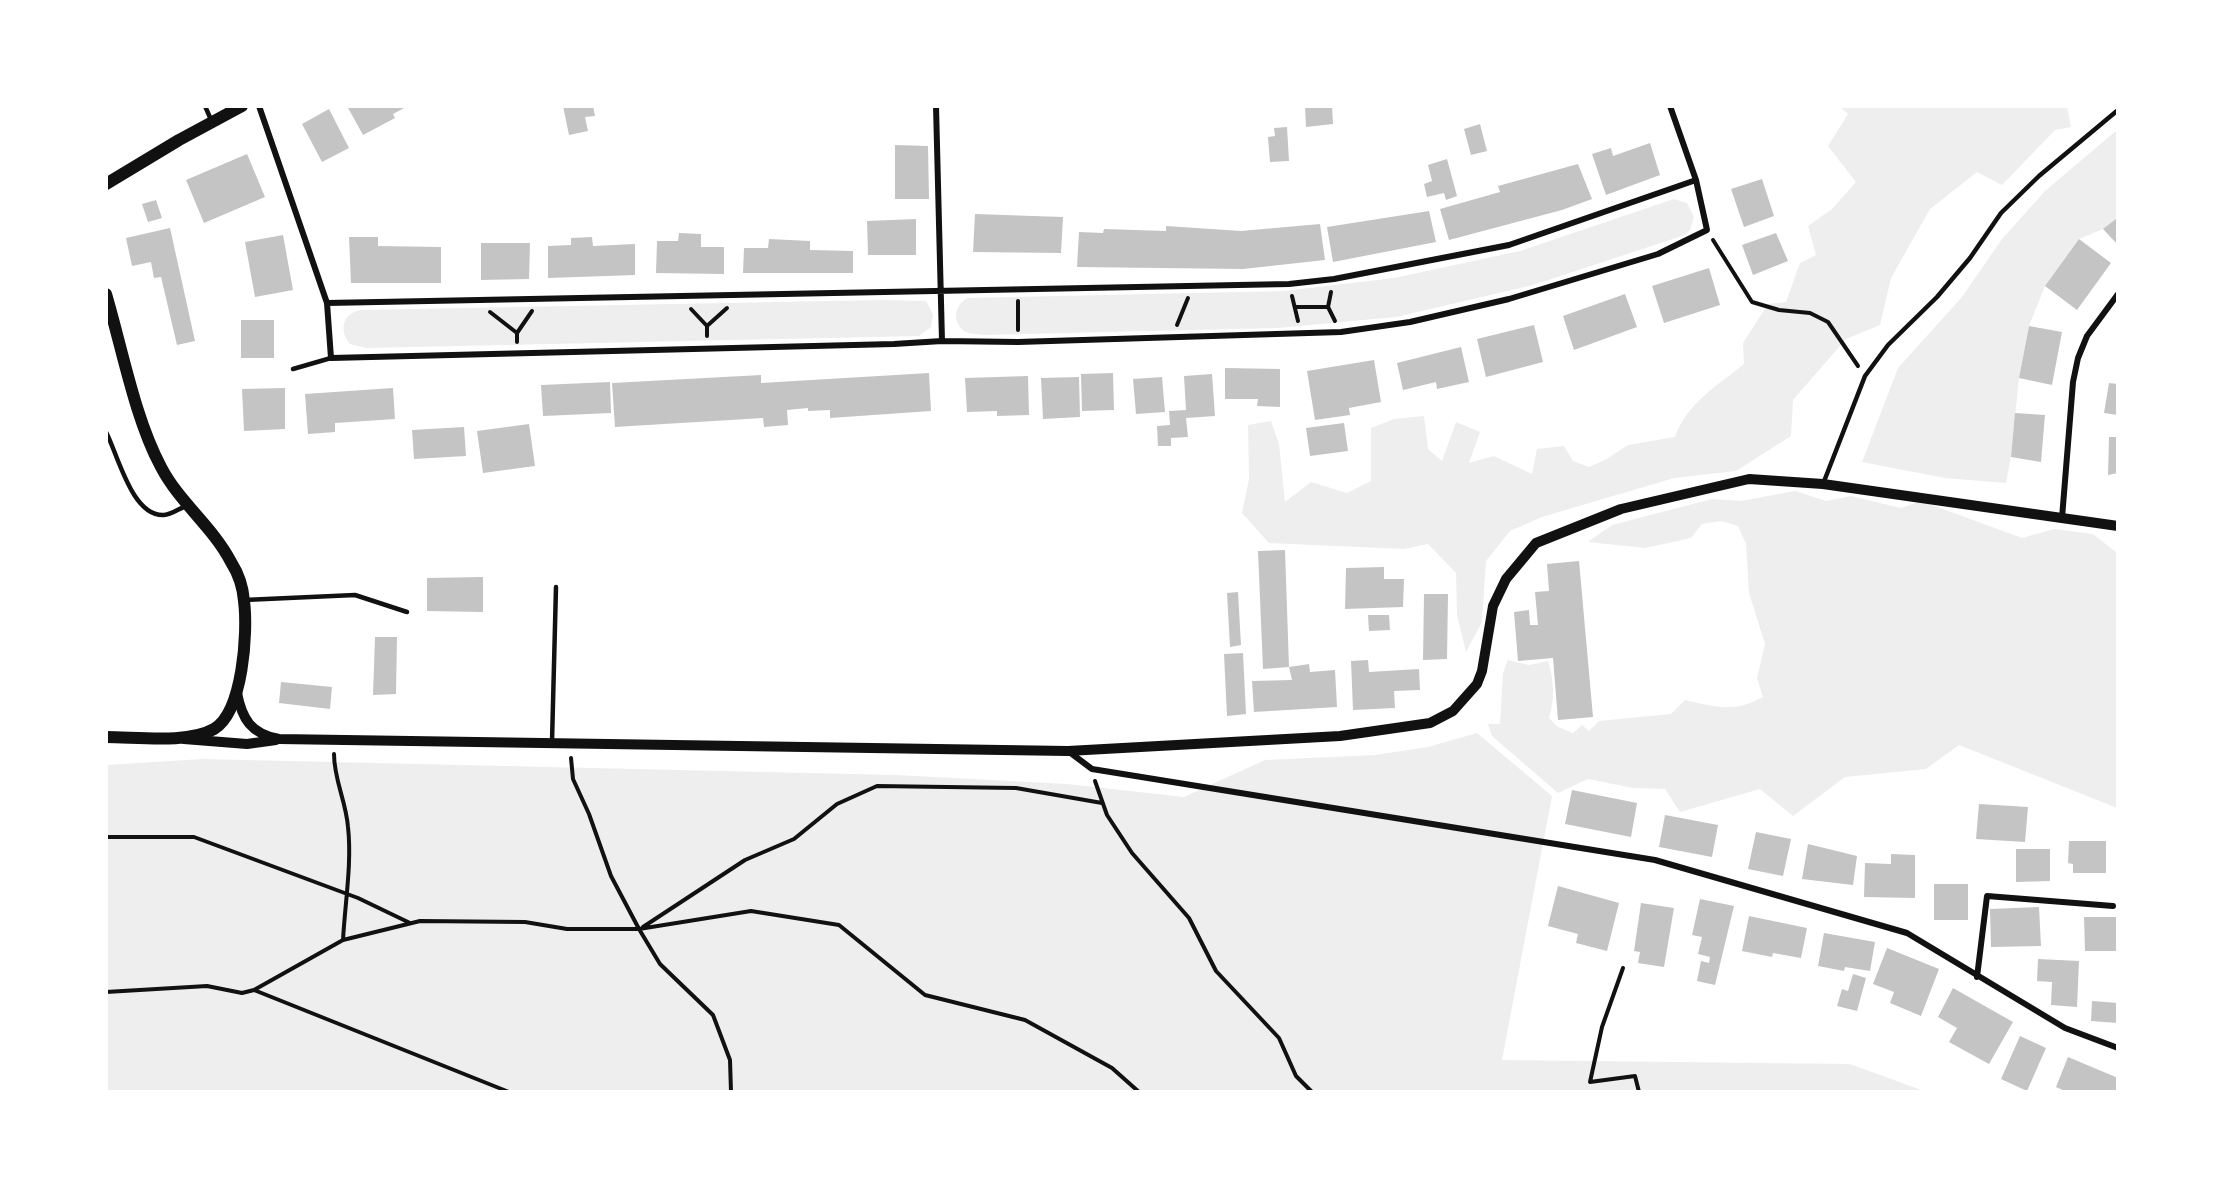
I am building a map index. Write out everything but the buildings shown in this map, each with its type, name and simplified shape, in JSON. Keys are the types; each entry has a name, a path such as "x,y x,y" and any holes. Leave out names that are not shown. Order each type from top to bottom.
{"main road":[{"path":"106,184 242,106"},
{"path":"106,191 126,172"},
{"path":"106,294 149,441 162,469 225,550 236,573 244,600 245,631 237,693 230,713 216,728 199,735 176,737 106,737"}],"street":[{"path":"259,106 327,303 331,358 942,341 1018,342 1299,334 1339,332 1410,322 1509,299 1658,254 1707,230 1696,180 1670,106"},
{"path":"936,106 942,341"},
{"path":"327,303 1289,284 1334,279 1509,245 1696,180"},
{"path":"2062,518 2073,382 2078,358 2093,327 2118,294"},
{"path":"176,737 204,742 247,744 279,739 1068,751 1340,736 1395,729 1441,719 1453,711 1477,684 1482,670 1493,606 1506,579 1536,543 1621,509 1749,479 1824,484 2118,526"},
{"path":"237,693 241,711 248,724 262,735 279,739"},
{"path":"1068,751 1092,769 1654,860 1907,933 2065,1028 2118,1048"},
{"path":"1977,977 1987,896 2113,906"}],"lane":[{"path":"205,106 212,122"},
{"path":"1824,484 1865,376 1888,345 1936,297 1970,258 2001,213 2039,176 2118,110"},
{"path":"293,369 331,358"},
{"path":"106,432 135,499 149,511 165,515 188,505"},
{"path":"552,742 556,587"},
{"path":"244,600 355,595 407,612"}],"path":[{"path":"1707,230 1752,302 1779,310 1810,313 1828,322 1865,376"},
{"path":"1334,279 1328,307 1339,332"},
{"path":"1289,284 1296,307 1299,334"},
{"path":"1172,338 1191,286"},
{"path":"1018,288 1018,342"},
{"path":"708,347 707,326 741,295"},
{"path":"517,353 517,333 537,299"},
{"path":"476,300 517,333"},
{"path":"1296,307 1328,307"},
{"path":"334,754 334,774 343,800 348,828 343,940"},
{"path":"571,757 573,779 589,814 611,876 639,929 660,963 713,1015 730,1060 731,1092"},
{"path":"1095,780 1107,815 1132,853 1189,918 1216,971 1279,1038 1296,1076 1312,1092"},
{"path":"639,929 745,860 794,840 837,804 877,786 1016,788 1102,802"},
{"path":"106,837 194,837 345,893 410,924"},
{"path":"106,992 207,986 242,993 254,990 343,940 420,921 525,922 567,929 639,929 751,911 839,925 926,995 1025,1020 1112,1068 1139,1092"},
{"path":"1623,968 1602,1027 1590,1082 1635,1076 1639,1092"},
{"path":"254,990 294,1004 509,1092"}],"shaded area":[{"path":"1840,107 2067,107 2071,127 2055,130 2002,185 1977,172 1930,209 1891,278 1880,325 1846,339 1793,400 1791,436 1736,471 1674,478 1542,517 1510,531 1486,561 1482,622 1466,652 1457,615 1456,573 1428,544 1404,549 1269,543 1242,513 1249,479 1248,425 1271,421 1279,444 1285,502 1311,482 1347,493 1371,481 1371,428 1394,419 1424,416 1428,449 1442,461 1456,422 1480,432 1469,463 1494,456 1532,474 1537,449 1564,446 1573,461 1589,467 1628,445 1675,437 1680,425 1695,405 1744,364 1743,343 1768,304 1786,302 1800,263 1816,255 1808,226 1832,209 1856,182 1828,146 1848,114"},
{"path":"2117,130 2117,217 2103,229 2079,239 2045,286 2029,326 2019,378 2006,483 1945,478 1862,462 1898,368 1962,297 2002,239 2045,191"},
{"path":"1674,199 1687,203 1694,217 1690,230 1685,235 1533,285 1396,317 1277,328 984,335 964,331 956,318 960,304 968,298 1284,291 1394,278 1520,251"},
{"path":"926,301 933,314 931,327 919,336 366,348 350,344 344,334 346,319 360,310"},
{"path":"1795,491 1826,501 1851,496 1901,508 1921,501 2022,538 2054,529 2093,534 2117,553 2117,808 1959,745 1926,769 1845,777 1793,816 1760,789 1680,812 1665,789 1633,788 1588,779 1558,793 1492,736 1488,724 1500,724 1503,673 1508,660 1529,665 1548,661 1553,689 1549,718 1558,727 1573,733 1582,725 1589,731 1599,721 1671,714 1685,700 1734,707 1763,697 1757,678 1765,644 1749,593 1746,544 1738,526 1721,521 1702,524 1691,538 1645,548 1588,542 1612,525 1712,499 1741,501"},
{"path":"1477,733 1552,796 1502,1060 1850,1064 1924,1091 107,1092 107,765 202,759 896,775 1067,784 1184,797 1265,760 1375,755 1428,747"}]}
